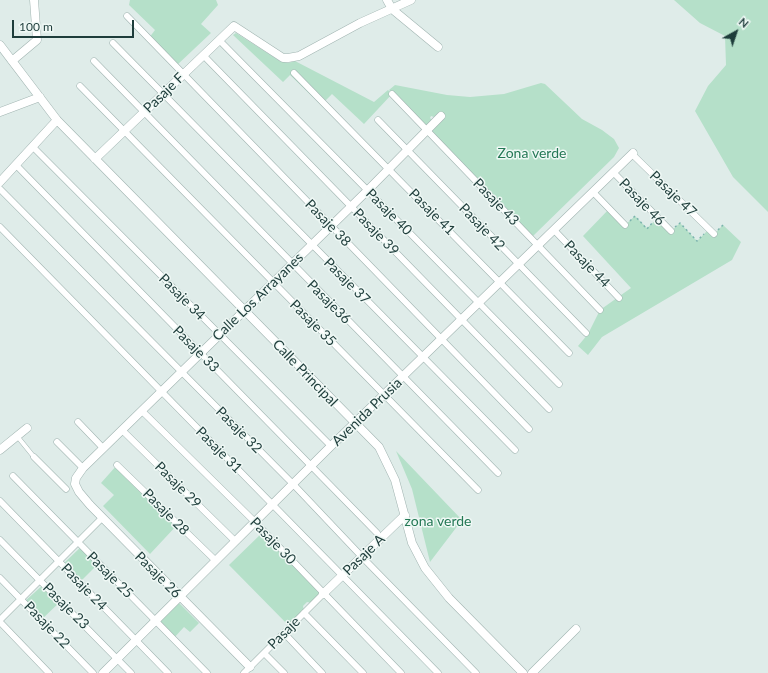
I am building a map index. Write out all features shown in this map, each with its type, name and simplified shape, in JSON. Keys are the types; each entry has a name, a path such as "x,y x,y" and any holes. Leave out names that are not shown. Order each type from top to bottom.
{"street":[{"path":"12,62 37,40 34,0"},
{"path":"387,0 392,9 438,47"},
{"path":"392,9 411,0"},
{"name":"Pasaje F","path":"95,159 234,26 283,58 288,58 299,56 360,23 392,9"},
{"name":"Pasaje 38","path":"127,16 529,429"},
{"name":"Pasaje 40","path":"219,40 559,384"},
{"name":"Pasaje 37","path":"113,43 311,246 515,450"},
{"name":"Calle Principal","path":"0,45 57,120 379,447 395,480 412,543 425,568 449,598 523,673"},
{"name":"Pasaje 39","path":"203,55 549,409"},
{"name":"Pasaje36","path":"94,61 498,473"},
{"name":"Pasaje 41","path":"294,73 569,352"},
{"name":"Pasaje 35","path":"80,86 478,490"},
{"name":"Pasaje 43","path":"392,94 600,310"},
{"path":"0,112 40,97"},
{"name":"Calle Los Arrayanes","path":"76,478 83,468 103,448 351,207 441,116"},
{"path":"0,182 57,120"},
{"name":"Pasaje 42","path":"378,120 586,333"},
{"name":"Pasaje 34","path":"33,147 330,446"},
{"name":"Avenida Prusia","path":"103,673 330,446 633,154"},
{"name":"Pasaje 47","path":"633,154 714,234"},
{"name":"Pasaje 33","path":"16,165 377,533"},
{"name":"Pasaje 46","path":"613,172 671,231"},
{"name":"Pasaje 32","path":"0,188 181,373 293,484 362,557 476,673"},
{"path":"593,192 625,225"},
{"name":"Pasaje 31","path":"0,227 438,673"},
{"name":"Pasaje 44","path":"554,230 619,298"},
{"name":"Pasaje 30","path":"142,411 255,522 401,673"},
{"path":"78,422 103,448"},
{"path":"0,450 27,428"},
{"name":"Pasaje 29","path":"122,430 235,541"},
{"path":"57,442 83,468"},
{"path":"34,458 66,489"},
{"name":"Pasaje 28","path":"117,465 215,560"},
{"name":"Pasaje 25","path":"13,476 207,673"},
{"name":"Pasaje 26","path":"76,478 75,484 79,492 102,518 180,596 246,671"},
{"name":"Pasaje 24","path":"0,501 168,673"},
{"name":"Pasaje A","path":"323,594 405,515"},
{"path":"50,673 0,621 102,518"},
{"name":"Pasaje 23","path":"0,540 131,673"},
{"name":"Pasaje 22","path":"0,578 93,673"},
{"name":"Pasaje","path":"246,671 323,594"},
{"path":"304,613 362,673"},
{"path":"532,673 576,629"},
{"path":"284,633 322,673"},
{"path":"264,653 284,673"}],"lane":[{"path":"17,436 34,458"}],"path":[{"path":"625,225 635,216 647,229 658,218"},
{"path":"671,231 680,223 697,241 709,229"}],"green space":[{"path":"130,0 216,0 218,5 201,24 211,33 176,66 149,38 155,30 129,5"},
{"path":"674,0 768,0 768,212 733,177 695,111 708,86 726,65 725,36 700,23"},
{"path":"236,33 280,61 288,63 295,61 374,102 388,90 392,94 364,124 332,94 321,105 290,75 283,82 233,35"},
{"name":"Zona verde","path":"541,83 545,84 582,119 602,130 614,139 619,148 614,157 533,236 431,132 438,114 434,117 431,116 430,118 432,120 425,127 389,90 395,85 447,95 470,97 504,94"},
{"path":"609,209 625,225 635,216 647,228 657,219 670,232 680,223 697,241 707,231 712,236 723,225 741,242 732,260 602,337 588,355 578,346 588,334 600,310 631,288 583,236"},
{"name":"zona verde","path":"396,451 462,520 430,562 412,489"},
{"path":"117,465 178,524 150,554 103,506 114,495 101,483"},
{"path":"264,531 323,594 312,603 307,602 303,606 304,611 290,627 229,565"},
{"path":"82,546 99,563 79,583 62,565"},
{"path":"44,584 61,601 41,620 24,602"},
{"path":"179,603 199,623 190,632 184,627 173,639 158,624"}]}
